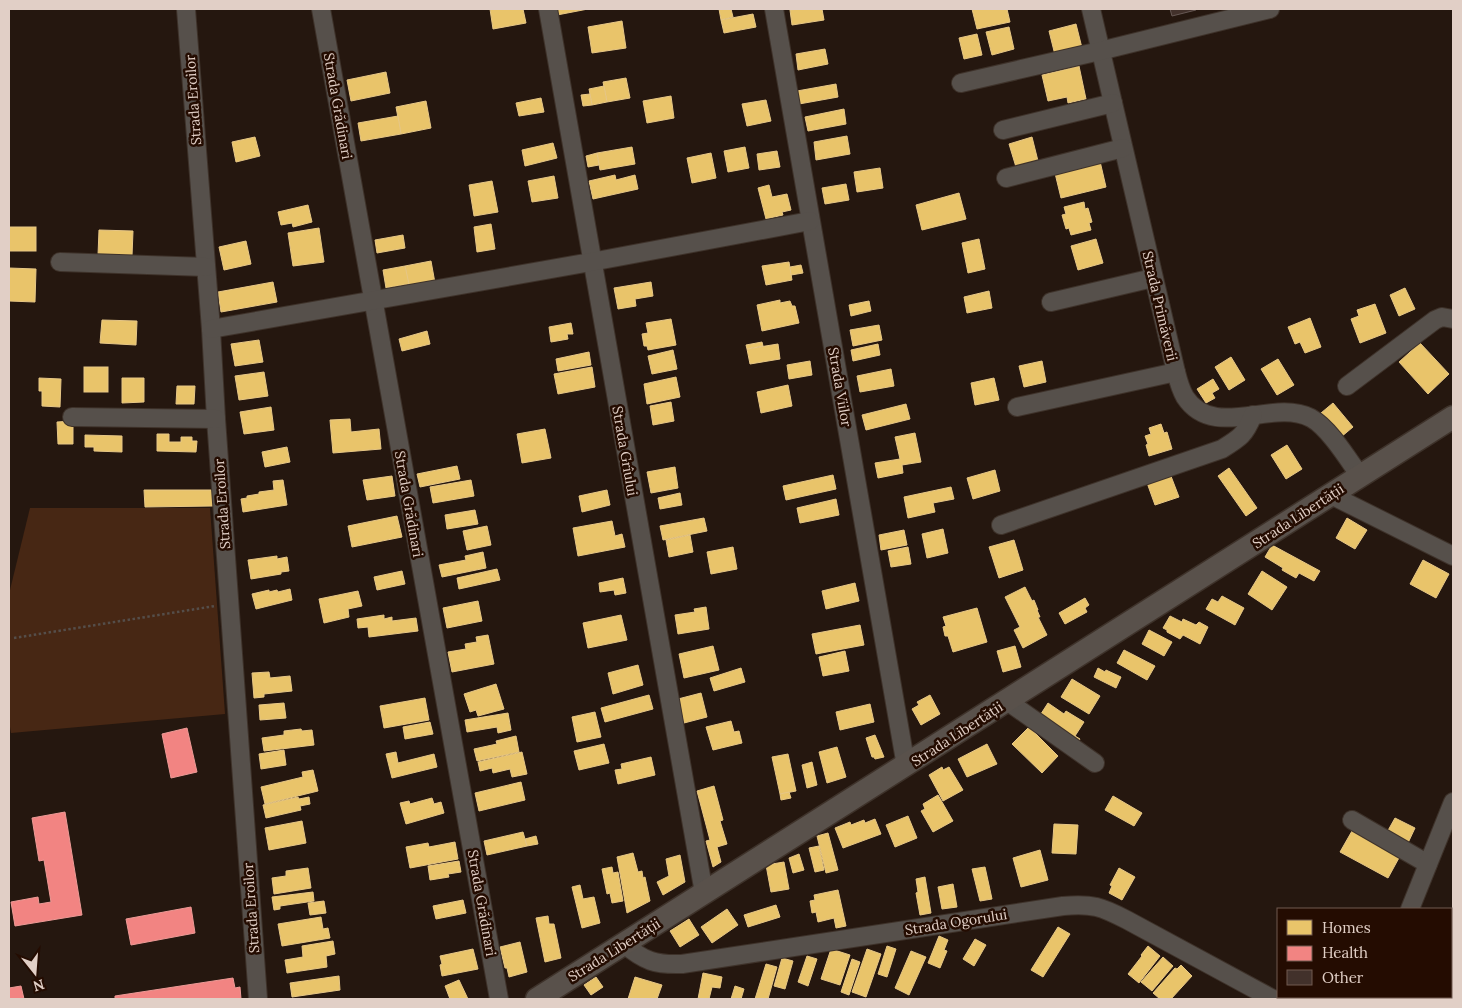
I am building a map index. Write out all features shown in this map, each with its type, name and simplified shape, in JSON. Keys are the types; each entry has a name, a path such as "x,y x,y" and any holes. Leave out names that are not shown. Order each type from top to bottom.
{"main road":[{"name":"Strada Libertății","path":"537,999 1453,417"}],"street":[{"name":"Strada Eroilor","path":"186,9 211,329 258,999"},
{"name":"Strada Grădinari","path":"321,9 499,999"},
{"name":"Strada Grîului","path":"548,9 704,893"},
{"name":"Strada Viilor","path":"774,9 906,766"},
{"name":"Strada Primăverii","path":"1091,9 1153,278 1176,372 1185,397 1201,412 1212,416 1224,418 1273,412 1295,413 1311,418 1368,471"},
{"path":"961,83 1100,52 1270,9"},
{"path":"1003,130 1113,103"},
{"path":"1006,178 1124,148"},
{"path":"211,329 592,262 810,220"},
{"path":"60,262 206,267"},
{"path":"1051,302 1153,278"},
{"path":"1347,386 1436,320 1442,317 1453,318"},
{"path":"1017,407 1176,372"},
{"path":"1001,525 1222,449 1247,431 1253,415"},
{"path":"72,417 216,419"},
{"path":"1331,495 1453,556"},
{"path":"1007,701 1096,763"},
{"path":"1410,908 1453,802"},
{"path":"1352,820 1428,864"},
{"name":"Strada Ogorului","path":"624,944 638,956 650,962 665,965 682,964 1063,906 1092,905 1106,909 1273,999"}],"path":[{"path":"14,638 230,603"}],"shaded area":[{"path":"30,508 210,508 225,714 11,733 9,721 9,594"}],"building: Homes":[{"path":"490,9 523,9 526,23 493,29"},
{"path":"556,9 588,9 557,15"},
{"path":"719,9 731,9 733,17 721,20"},
{"path":"822,9 824,20 792,25 790,10"},
{"path":"972,9 1007,9 1010,22 977,29"},
{"path":"753,14 756,27 724,33 721,20"},
{"path":"622,21 626,48 592,53 588,27"},
{"path":"1076,24 1082,48 1055,55 1049,31"},
{"path":"1009,27 1014,49 992,55 986,32"},
{"path":"977,34 982,55 964,59 959,38"},
{"path":"825,49 828,64 798,70 796,54"},
{"path":"1079,66 1086,99 1068,103 1067,97 1048,101 1042,75"},
{"path":"386,72 390,93 351,101 347,80"},
{"path":"626,78 630,98 607,102 603,82"},
{"path":"836,84 838,97 799,104 797,91"},
{"path":"604,86 607,102 592,105 589,89"},
{"path":"590,94 592,105 583,106 581,95"},
{"path":"671,96 674,118 647,123 643,101"},
{"path":"541,98 544,112 519,116 516,103"},
{"path":"766,100 771,121 747,126 742,104"},
{"path":"426,101 431,128 401,134 396,107"},
{"path":"844,109 846,124 808,131 805,117"},
{"path":"398,116 401,134 361,141 358,123"},
{"path":"847,136 850,154 816,160 814,142"},
{"path":"255,137 260,156 236,162 232,142"},
{"path":"1032,137 1038,161 1016,167 1009,144"},
{"path":"553,143 557,158 525,166 522,150"},
{"path":"632,147 635,164 600,170 597,153"},
{"path":"745,147 749,168 728,172 724,151"},
{"path":"777,151 780,167 759,170 757,154"},
{"path":"597,153 599,165 588,167 586,156"},
{"path":"711,153 716,178 692,183 687,158"},
{"path":"1099,157 1106,187 1061,198 1054,169"},
{"path":"880,168 883,188 857,192 854,172"},
{"path":"615,175 616,180 635,175 638,189 593,199 589,181"},
{"path":"554,176 558,198 532,202 528,181"},
{"path":"492,181 498,212 474,216 469,185"},
{"path":"846,184 849,200 825,204 822,188"},
{"path":"769,185 772,197 787,194 791,210 782,212 783,215 766,219 758,188"},
{"path":"959,193 966,219 922,230 916,205"},
{"path":"1084,202 1085,209 1088,208 1092,222 1089,223 1091,230 1071,235 1069,228 1066,229 1062,215 1066,214 1064,207"},
{"path":"308,205 312,222 293,227 292,223 281,225 278,212"},
{"path":"491,224 495,249 477,252 474,227"},
{"path":"9,227 36,227 36,251 9,251"},
{"path":"319,228 324,262 293,266 288,233"},
{"path":"99,230 133,231 132,256 98,255"},
{"path":"403,235 405,248 377,253 375,240"},
{"path":"979,239 985,269 968,273 962,243"},
{"path":"1096,239 1103,263 1078,270 1071,246"},
{"path":"246,241 251,264 224,270 219,247"},
{"path":"431,261 435,283 409,287 405,266"},
{"path":"789,262 792,280 766,285 762,266"},
{"path":"801,265 803,273 791,275 790,267"},
{"path":"405,266 409,284 386,288 383,270"},
{"path":"9,268 36,269 35,302 9,301"},
{"path":"273,282 277,302 221,312 218,292"},
{"path":"651,282 653,296 635,299 636,306 618,309 614,288"},
{"path":"1405,288 1415,309 1399,316 1390,295"},
{"path":"989,291 992,308 967,313 964,297"},
{"path":"780,300 780,303 790,301 792,306 795,306 799,323 762,331 757,305"},
{"path":"869,301 871,311 851,316 849,305"},
{"path":"1375,304 1386,333 1360,343 1351,319 1359,316 1357,310"},
{"path":"1310,318 1321,347 1305,353 1300,342 1295,344 1288,327"},
{"path":"671,319 676,345 648,350 647,346 644,346 642,334 648,333 646,323"},
{"path":"102,320 137,321 136,345 100,343"},
{"path":"571,323 573,334 567,334 568,339 551,342 549,327"},
{"path":"879,325 882,340 853,346 850,330"},
{"path":"427,331 430,344 402,351 399,339"},
{"path":"259,340 263,362 235,366 231,344"},
{"path":"762,342 763,346 747,349 746,345"},
{"path":"1420,343 1449,374 1428,394 1399,362"},
{"path":"778,344 780,359 750,364 747,349"},
{"path":"878,344 880,355 853,361 851,350"},
{"path":"673,350 677,369 652,374 648,356"},
{"path":"589,352 591,365 558,371 556,359"},
{"path":"1231,357 1245,380 1229,390 1215,367"},
{"path":"1278,359 1294,385 1277,395 1261,369"},
{"path":"810,361 812,375 789,379 787,365"},
{"path":"1042,361 1046,382 1024,387 1019,366"},
{"path":"84,367 108,367 108,392 84,392"},
{"path":"592,367 595,387 558,394 554,374"},
{"path":"891,369 894,386 860,392 857,376"},
{"path":"264,372 268,396 239,400 235,376"},
{"path":"676,377 680,397 647,404 644,384"},
{"path":"39,378 61,379 60,407 42,406 42,391 39,391"},
{"path":"122,378 144,378 144,402 122,403"},
{"path":"994,378 999,400 975,405 971,383"},
{"path":"1213,379 1219,389 1212,393 1215,398 1206,403 1197,389"},
{"path":"788,385 792,406 761,413 757,392"},
{"path":"177,386 195,386 194,404 176,404"},
{"path":"671,402 674,421 653,425 650,406"},
{"path":"1333,403 1353,427 1341,437 1321,413"},
{"path":"906,404 910,419 866,430 862,415"},
{"path":"271,407 274,430 244,434 240,412"},
{"path":"350,419 351,432 379,429 381,449 333,453 330,420"},
{"path":"73,421 73,444 58,444 57,422"},
{"path":"1161,424 1164,433 1167,432 1172,449 1149,456 1145,436 1151,434 1149,428"},
{"path":"545,429 551,458 522,463 517,434"},
{"path":"915,433 921,462 902,465 903,473 878,478 875,463 900,459 895,437"},
{"path":"157,434 169,434 169,442 181,442 181,437 192,437 192,441 197,441 196,452 157,451"},
{"path":"85,435 122,436 122,452 94,451 94,447 85,447"},
{"path":"1287,445 1302,469 1286,479 1271,455"},
{"path":"287,447 290,462 265,467 262,452"},
{"path":"457,466 460,479 420,487 417,474"},
{"path":"675,467 678,488 651,493 647,472"},
{"path":"1229,468 1257,508 1246,516 1218,476"},
{"path":"995,470 1000,491 973,499 967,478"},
{"path":"1169,471 1179,497 1155,505 1146,480"},
{"path":"833,475 836,489 786,500 783,486"},
{"path":"392,476 395,496 367,500 363,480"},
{"path":"283,480 287,505 243,512 241,499 259,494 259,492 274,490 273,481"},
{"path":"471,480 474,496 433,503 430,487"},
{"path":"951,487 954,499 933,503 935,512 908,518 904,497"},
{"path":"144,490 213,490 213,506 145,507"},
{"path":"607,490 610,505 582,512 579,496"},
{"path":"680,493 682,505 660,509 658,498"},
{"path":"836,499 839,515 800,523 797,508"},
{"path":"475,510 478,524 447,529 445,515"},
{"path":"397,516 402,537 352,547 348,526"},
{"path":"704,518 707,531 663,540 660,526"},
{"path":"1347,518 1367,530 1355,549 1336,538"},
{"path":"612,521 615,536 622,534 625,547 578,556 573,528"},
{"path":"487,526 491,545 467,550 463,531"},
{"path":"943,529 948,553 927,558 922,534"},
{"path":"904,530 907,545 881,550 879,535"},
{"path":"690,535 693,552 669,557 666,540"},
{"path":"1014,540 1023,570 999,578 989,547"},
{"path":"1272,545 1320,571 1314,581 1299,573 1296,578 1265,557"},
{"path":"733,547 737,569 711,574 707,552"},
{"path":"908,547 911,564 891,567 888,551"},
{"path":"483,552 486,568 442,577 439,565 466,560 465,556"},
{"path":"277,556 277,559 287,557 289,571 251,579 248,560"},
{"path":"1423,560 1449,574 1436,598 1410,584"},
{"path":"497,569 500,580 459,589 457,578"},
{"path":"402,571 405,584 377,590 374,577"},
{"path":"1262,571 1287,587 1272,610 1248,594"},
{"path":"623,578 626,593 615,595 614,590 600,592 599,583"},
{"path":"855,583 859,601 826,609 822,591"},
{"path":"1025,587 1032,601 1034,600 1040,617 1038,617 1047,635 1023,648 1014,630 1020,627 1005,597"},
{"path":"290,589 292,600 256,609 252,594 269,590 269,592 277,590 278,592"},
{"path":"358,591 362,606 348,609 349,617 324,623 319,599"},
{"path":"1222,596 1244,608 1235,625 1206,609 1212,599 1218,602"},
{"path":"1085,598 1089,605 1085,608 1087,612 1065,624 1059,613"},
{"path":"478,601 482,621 447,628 443,608"},
{"path":"706,607 709,629 678,634 675,615 695,612 694,609"},
{"path":"977,608 987,642 953,652 948,636 945,636 943,627 946,626 943,617"},
{"path":"384,615 384,619 392,617 392,621 416,618 418,631 369,637 368,627 358,628 357,619"},
{"path":"621,615 627,640 588,648 583,623"},
{"path":"1170,616 1182,622 1183,619 1196,625 1199,622 1208,627 1200,644 1183,635 1180,639 1167,632 1163,628"},
{"path":"860,625 864,645 816,654 812,634"},
{"path":"1149,630 1172,642 1164,656 1142,644"},
{"path":"488,635 494,664 452,672 448,652 466,649 465,644 477,642 476,637"},
{"path":"713,646 719,670 684,678 679,654"},
{"path":"1015,646 1021,667 1003,672 997,651"},
{"path":"1124,650 1155,666 1147,680 1117,663"},
{"path":"845,651 849,671 823,676 819,657"},
{"path":"638,665 643,685 613,694 608,673"},
{"path":"741,668 745,682 714,691 710,678"},
{"path":"1098,668 1121,677 1116,688 1094,677"},
{"path":"269,672 270,678 290,676 292,691 264,694 264,697 254,698 252,673"},
{"path":"1072,679 1100,696 1089,714 1061,697"},
{"path":"496,684 504,709 478,716 476,710 470,712 464,694"},
{"path":"701,693 707,717 684,723 678,699"},
{"path":"649,695 653,709 605,722 601,708"},
{"path":"930,695 940,714 921,725 912,709 919,705 917,702"},
{"path":"425,698 429,720 384,728 380,706"},
{"path":"284,703 286,718 260,720 259,705"},
{"path":"1048,703 1064,714 1066,711 1084,722 1075,736 1080,739 1076,745 1037,720"},
{"path":"870,704 874,722 840,730 836,712"},
{"path":"595,712 601,737 577,742 572,717"},
{"path":"508,713 511,730 498,733 497,727 467,732 465,720"},
{"path":"731,721 734,732 739,731 742,743 713,750 706,727"},
{"path":"430,722 433,734 405,739 403,727"},
{"path":"1029,727 1058,756 1042,773 1012,744"},
{"path":"301,729 302,731 312,730 314,745 264,751 262,738 284,735 284,731"},
{"path":"875,735 884,757 875,759 872,757 866,738"},
{"path":"516,736 519,752 477,761 474,749 497,744 496,741"},
{"path":"604,744 609,763 579,770 574,751"},
{"path":"987,744 997,764 967,777 958,759"},
{"path":"837,747 846,777 827,783 819,752"},
{"path":"284,750 286,765 261,769 259,754"},
{"path":"396,752 398,763 434,754 437,767 392,778 386,754"},
{"path":"522,752 527,774 512,777 510,769 493,773 492,768 480,771 478,762"},
{"path":"788,754 796,791 780,794 772,757"},
{"path":"651,757 655,775 618,784 615,770 622,769 621,764"},
{"path":"812,762 817,785 807,788 802,765"},
{"path":"942,767 943,770 949,767 963,790 943,801 929,775"},
{"path":"313,770 318,791 265,804 261,787 303,777 302,772"},
{"path":"521,782 525,800 479,811 475,793"},
{"path":"714,786 723,820 720,821 727,844 717,847 721,862 713,867 706,841 710,840 697,791"},
{"path":"789,792 791,798 781,800 780,794"},
{"path":"938,795 953,821 933,832 921,811 925,809 923,804"},
{"path":"1113,796 1142,813 1134,826 1105,810"},
{"path":"298,797 299,799 309,797 310,804 300,806 301,810 266,818 263,805"},
{"path":"432,798 434,804 441,802 444,813 406,824 400,803 409,801 410,804"},
{"path":"908,816 917,838 895,847 886,825"},
{"path":"1395,818 1415,828 1407,845 1386,834"},
{"path":"875,819 881,834 843,848 835,828 850,822 851,825 864,820 865,823"},
{"path":"302,821 306,843 269,850 265,828"},
{"path":"1054,824 1078,825 1076,854 1052,853"},
{"path":"1352,831 1400,856 1388,878 1340,852"},
{"path":"523,832 527,846 487,855 484,841"},
{"path":"828,833 838,870 826,873 817,836"},
{"path":"536,836 538,844 527,846 525,839"},
{"path":"455,842 458,859 410,868 406,847 428,843 429,847"},
{"path":"819,846 824,870 815,872 809,848"},
{"path":"1040,850 1048,880 1021,887 1013,858"},
{"path":"633,853 638,872 642,871 643,878 645,877 650,901 627,913 617,857"},
{"path":"799,854 804,870 793,873 789,858"},
{"path":"680,855 685,882 663,895 657,882 669,876 666,859"},
{"path":"459,861 461,872 448,874 449,877 430,880 428,866"},
{"path":"784,862 789,889 771,892 766,865"},
{"path":"612,867 613,873 618,872 623,901 612,903 610,893 607,894 602,869"},
{"path":"985,867 992,899 980,901 972,869"},
{"path":"308,868 311,888 274,894 272,878 286,876 286,871"},
{"path":"1119,868 1135,877 1122,900 1109,893 1112,886 1110,885"},
{"path":"925,877 931,913 920,915 916,893 918,892 916,879"},
{"path":"953,884 957,907 942,909 938,887"},
{"path":"580,885 583,899 594,897 600,923 582,928 572,887"},
{"path":"838,890 846,926 836,928 834,918 818,922 816,912 812,913 810,901 815,900 814,895"},
{"path":"313,892 314,901 280,906 280,909 274,910 272,897"},
{"path":"463,900 466,913 436,919 433,906"},
{"path":"324,901 326,913 310,915 308,903"},
{"path":"776,905 780,917 748,927 744,915"},
{"path":"727,909 738,925 712,943 701,927"},
{"path":"548,916 549,924 554,924 561,958 545,962 536,918"},
{"path":"321,917 323,929 328,928 330,938 282,946 278,924"},
{"path":"689,919 699,935 680,947 670,931"},
{"path":"1058,927 1070,934 1043,977 1031,970"},
{"path":"939,936 948,940 944,950 947,951 940,968 928,963"},
{"path":"975,939 986,945 974,966 963,959"},
{"path":"333,941 335,954 326,956 327,967 287,973 285,960 303,957 302,946"},
{"path":"520,942 527,972 509,977 500,947"},
{"path":"887,946 896,949 887,977 878,974"},
{"path":"1148,946 1160,956 1139,983 1128,974"},
{"path":"473,949 478,969 442,976 440,956"},
{"path":"831,949 850,955 840,985 821,979"},
{"path":"867,949 881,954 866,997 852,992"},
{"path":"911,951 926,957 909,995 895,988"},
{"path":"807,956 817,959 808,986 798,982"},
{"path":"1163,957 1173,966 1152,991 1141,982"},
{"path":"782,958 793,961 785,989 774,986"},
{"path":"852,959 860,962 849,995 841,992"},
{"path":"766,964 777,967 768,999 755,999"},
{"path":"1181,965 1192,976 1171,999 1160,999 1153,993 1175,968 1177,969"},
{"path":"703,973 722,977 720,988 712,987 709,999 698,999"},
{"path":"339,976 340,990 292,997 290,983"},
{"path":"596,977 603,987 591,995 584,985"},
{"path":"635,977 662,985 657,999 628,999"},
{"path":"459,980 468,999 450,999 445,986"},
{"path":"735,986 744,989 741,999 731,999"}],"building: Health":[{"path":"187,728 197,772 171,778 162,734"},
{"path":"65,812 82,915 15,926 11,902 38,897 39,904 51,902 44,860 39,861 32,818"},
{"path":"191,907 195,933 131,945 126,919"},
{"path":"233,978 235,988 240,987 241,999 115,999 115,996"},
{"path":"21,986 24,999 9,999 9,988"}],"building: Other":[{"path":"1170,9 1196,9 1196,10 1172,16"}]}
